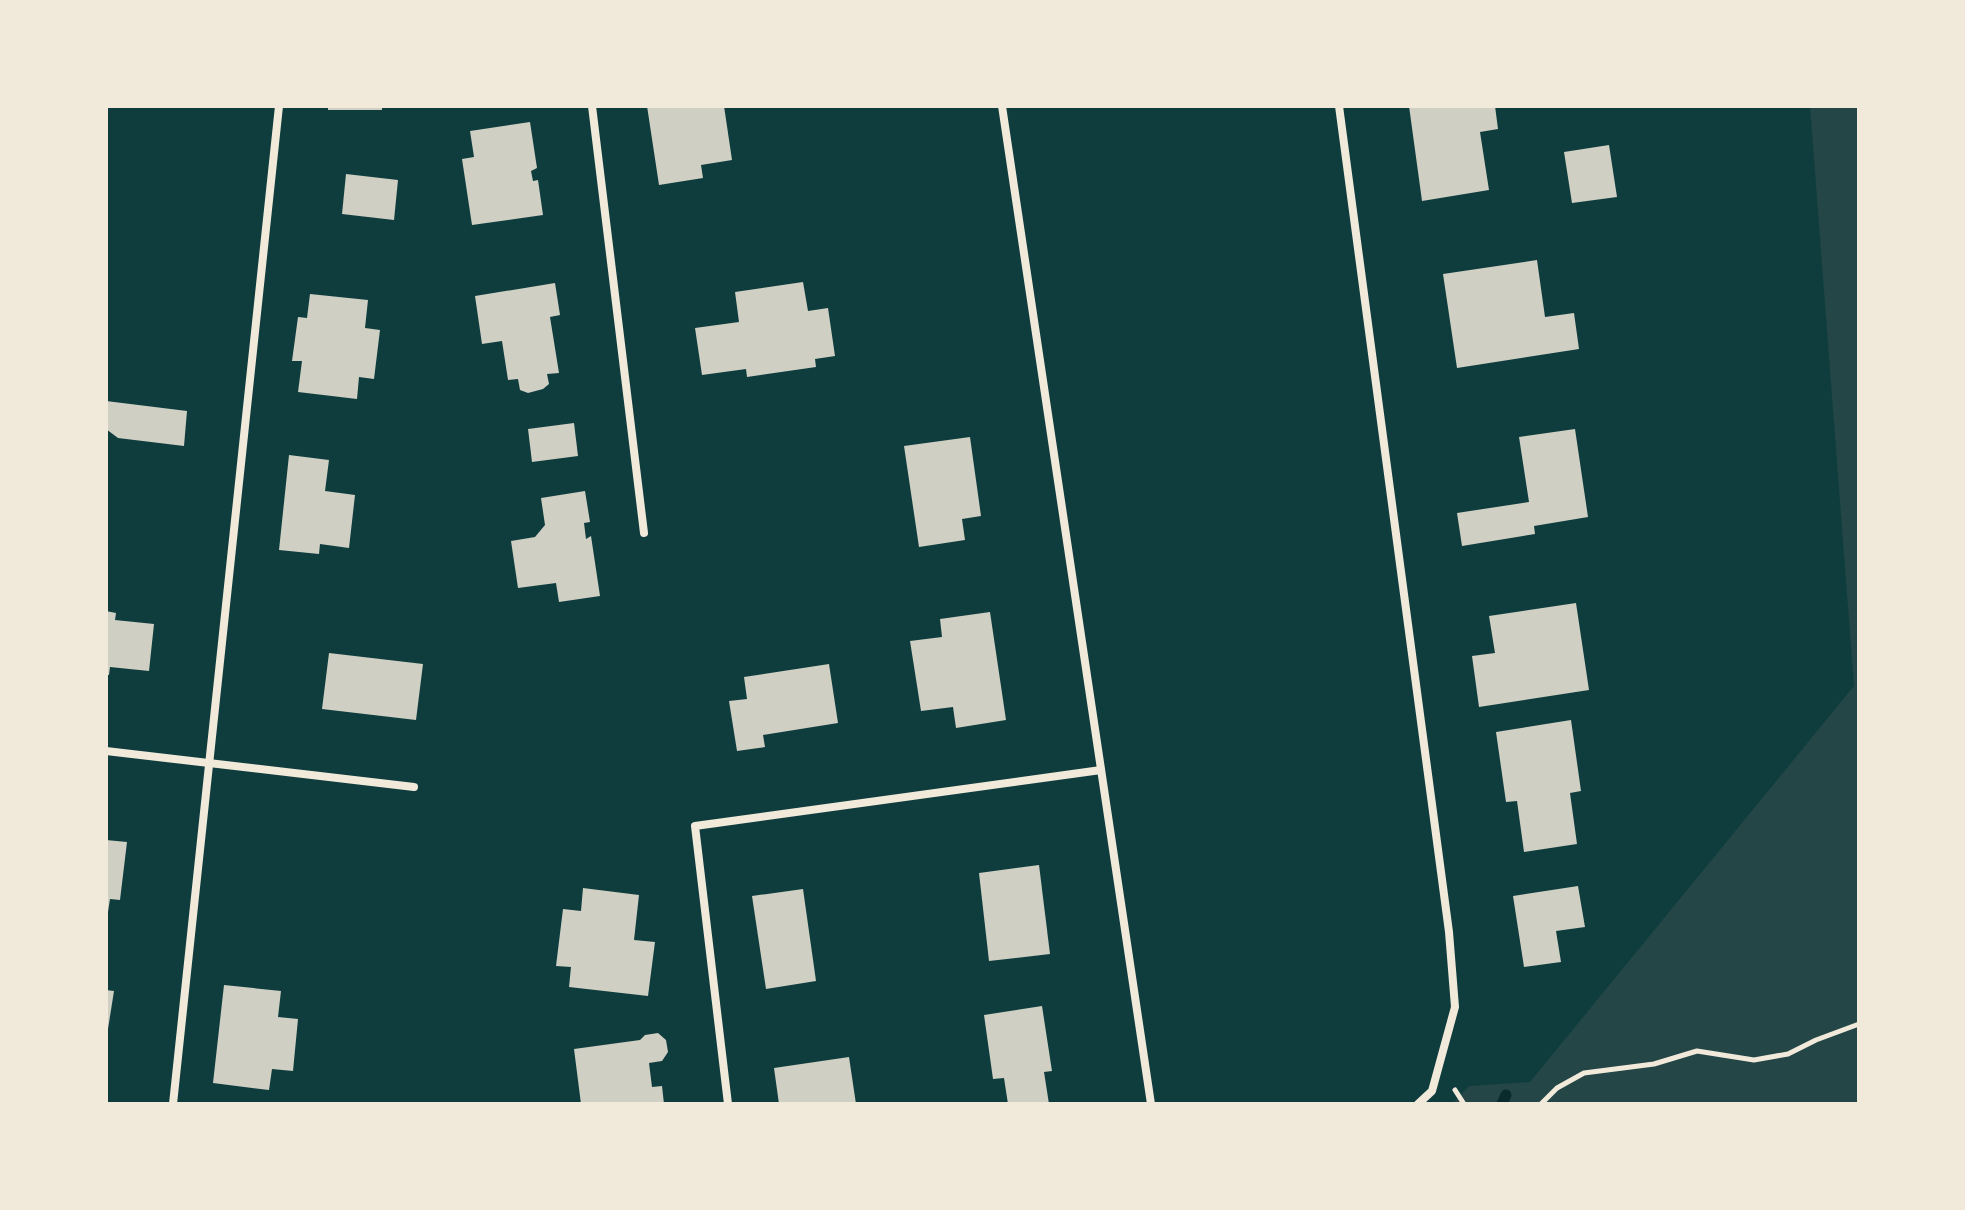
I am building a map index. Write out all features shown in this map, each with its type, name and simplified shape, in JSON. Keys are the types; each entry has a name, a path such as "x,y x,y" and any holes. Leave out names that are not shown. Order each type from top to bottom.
{"street":[{"path":"173,1104 279,106"},
{"path":"592,106 644,533"},
{"path":"1002,106 1151,1104"},
{"path":"1339,106 1449,932 1455,1007 1432,1091 1418,1104"},
{"path":"106,751 414,787"},
{"path":"728,1104 695,826 1101,770"}],"path":[{"path":"1541,1104 1557,1088 1584,1073 1654,1064 1697,1051 1754,1060 1788,1054 1859,1024"}],"shaded area":[{"path":"1810,106 1859,106 1859,1104 1452,1104 1469,1086 1530,1082 1854,686"}],"building":[{"path":"328,106 382,106 382,110 328,110"},
{"path":"647,106 724,106 732,160 701,165 703,178 659,185"},
{"path":"1409,106 1495,106 1498,129 1480,132 1489,190 1422,201"},
{"path":"530,122 537,168 531,171 533,181 538,180 543,215 472,225 462,159 474,157 470,131"},
{"path":"1609,145 1617,197 1572,203 1564,152"},
{"path":"346,174 398,180 394,220 342,214"},
{"path":"1537,260 1545,317 1574,313 1579,349 1457,368 1443,274"},
{"path":"803,282 808,311 828,308 835,356 815,359 816,367 747,377 746,369 702,375 695,328 739,322 735,292"},
{"path":"555,283 560,315 550,317 559,373 547,374 549,384 528,393 520,390 518,379 508,380 502,341 482,344 475,296"},
{"path":"310,294 368,300 365,328 380,330 374,379 359,377 357,399 298,392 302,361 292,361 298,317 307,318"},
{"path":"106,401 187,411 184,446 118,438 106,429"},
{"path":"574,423 578,456 532,462 528,429"},
{"path":"1575,429 1588,517 1534,526 1535,534 1462,546 1457,513 1529,502 1519,437"},
{"path":"970,437 981,516 962,519 965,540 919,547 904,446"},
{"path":"289,455 329,460 325,491 355,495 349,548 320,544 319,554 279,550"},
{"path":"585,491 590,522 584,523 586,539 591,536 600,596 559,602 556,583 518,588 511,541 535,537 545,525 541,498"},
{"path":"1576,603 1589,690 1479,707 1472,656 1495,653 1489,616"},
{"path":"106,611 116,613 115,620 154,624 149,671 110,667 109,675 106,675"},
{"path":"990,612 1006,720 956,728 953,707 921,711 910,641 942,637 940,619"},
{"path":"329,653 423,664 416,720 322,709"},
{"path":"829,664 838,723 763,735 765,747 737,751 729,701 747,699 744,677"},
{"path":"1571,720 1581,791 1570,793 1577,844 1524,852 1517,801 1506,802 1496,732"},
{"path":"106,840 127,842 120,900 110,899 108,912"},
{"path":"1039,865 1050,954 989,961 979,873"},
{"path":"1578,886 1585,927 1556,931 1561,962 1524,967 1513,896"},
{"path":"583,888 639,895 634,940 655,942 648,996 569,987 571,967 556,966 563,909 581,911"},
{"path":"803,889 816,981 766,989 752,896"},
{"path":"224,985 281,991 278,1017 298,1019 293,1071 272,1069 269,1090 213,1083"},
{"path":"106,990 114,991 108,1029 106,1029"},
{"path":"1042,1006 1052,1071 1044,1072 1049,1104 1008,1104 1004,1078 993,1079 984,1015"},
{"path":"658,1033 666,1040 668,1052 662,1061 649,1063 652,1087 662,1086 664,1104 581,1104 574,1049 640,1040 645,1035"},
{"path":"849,1057 856,1104 779,1104 774,1068"}],"waterway":[{"path":"1502,1104 1506,1095"}]}
